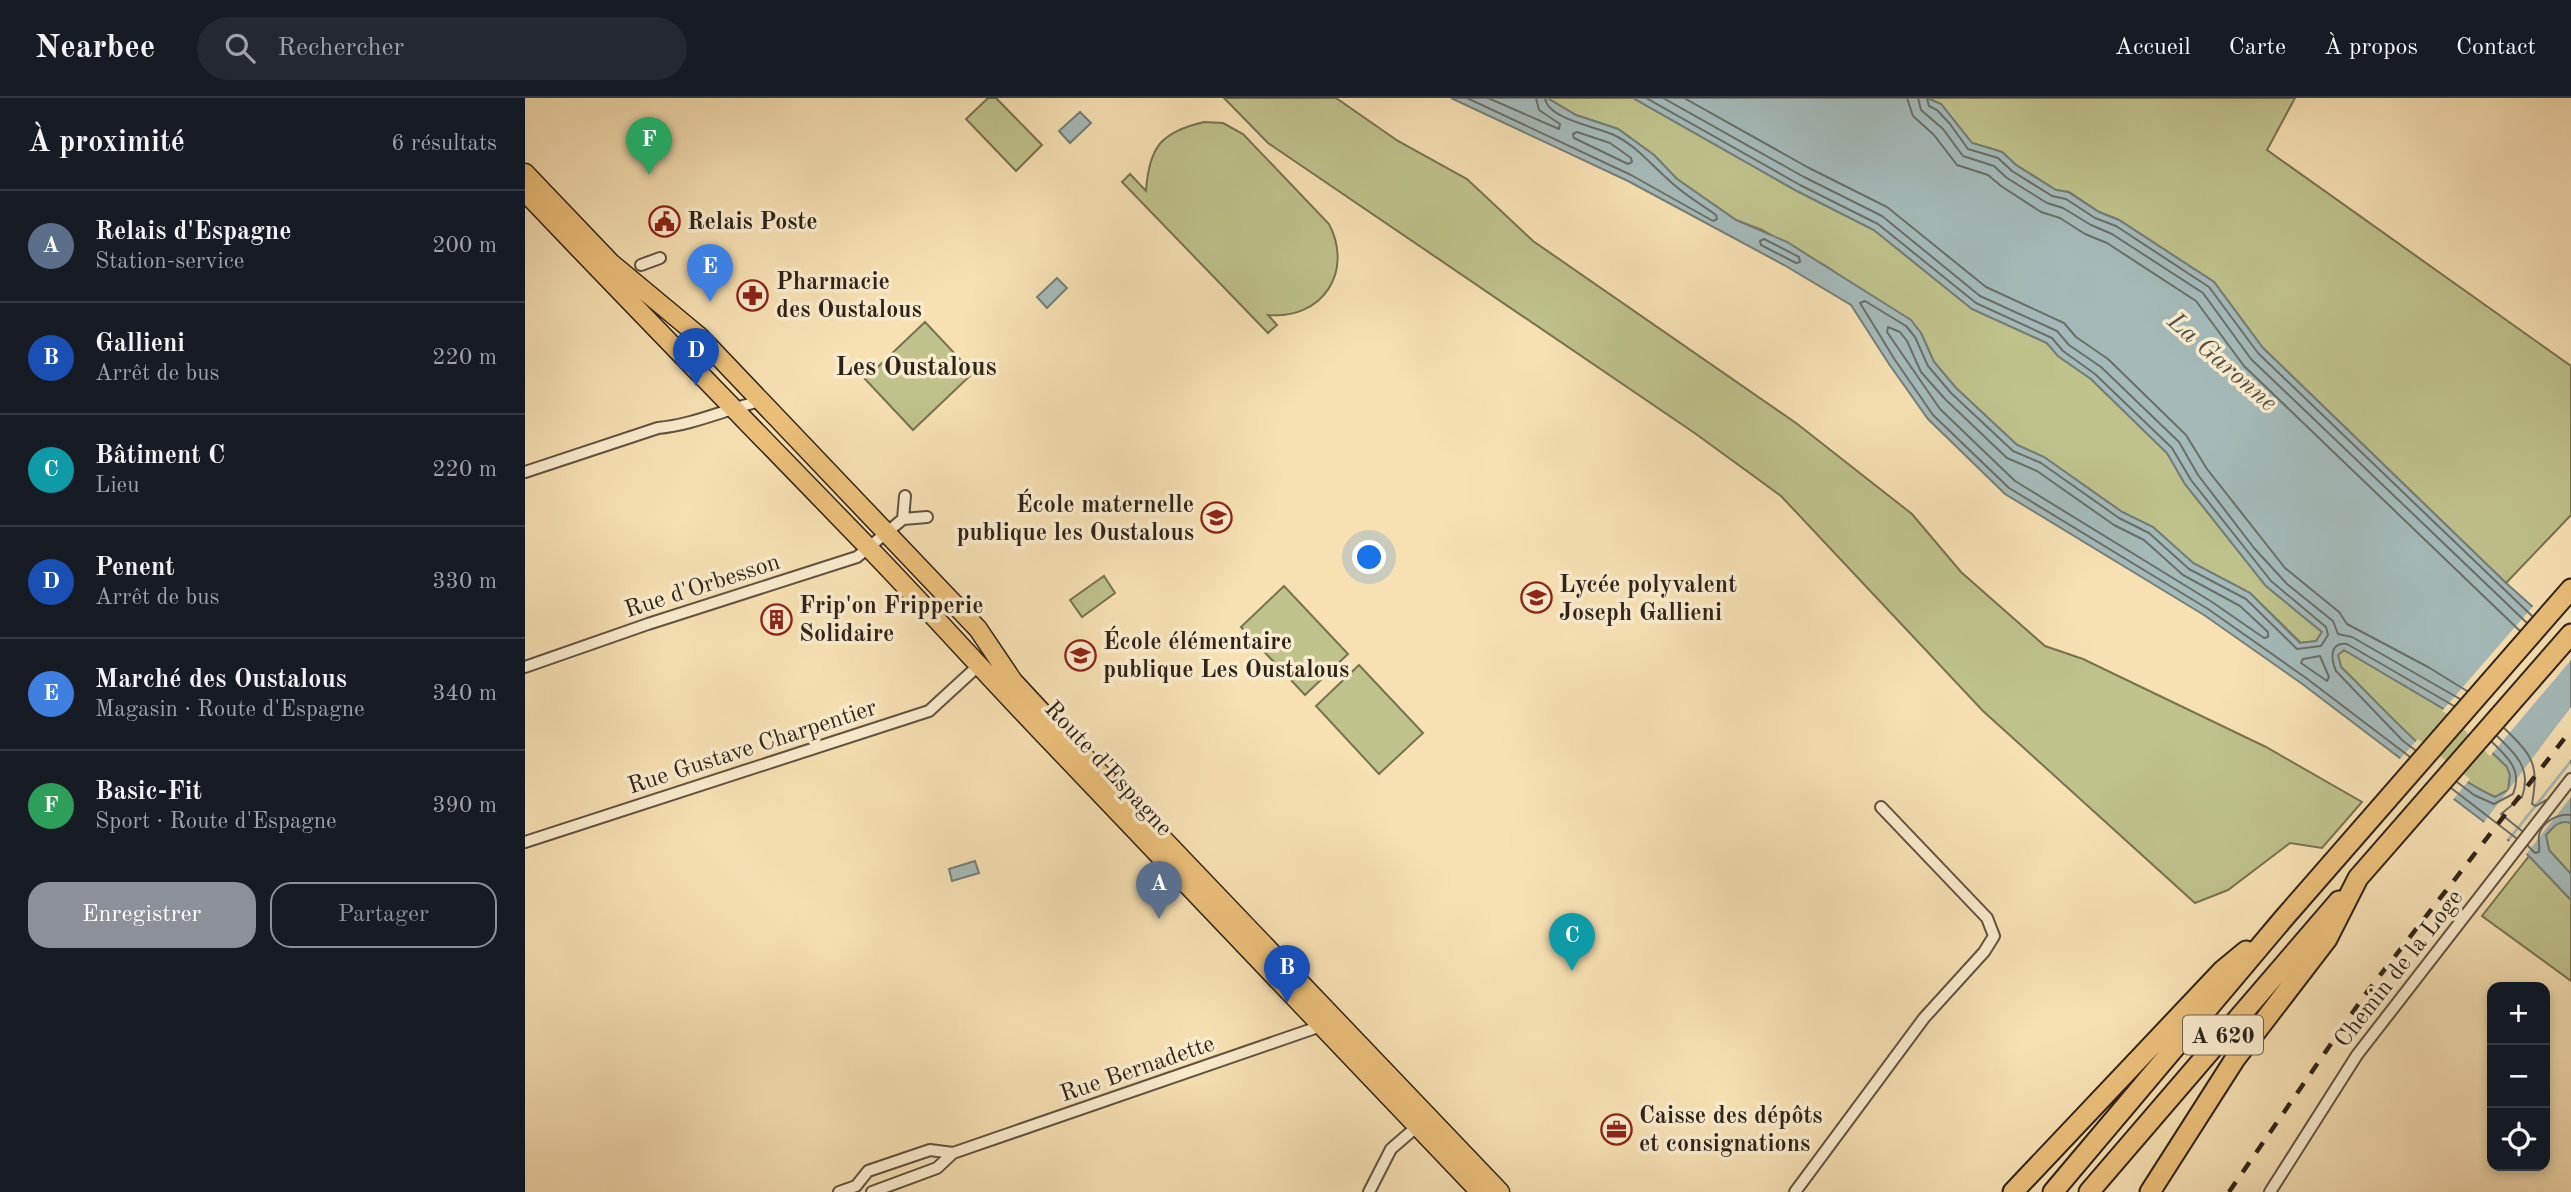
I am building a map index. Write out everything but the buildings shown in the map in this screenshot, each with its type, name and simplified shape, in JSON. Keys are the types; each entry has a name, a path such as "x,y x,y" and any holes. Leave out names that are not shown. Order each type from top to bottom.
{"highway":[{"name":"A 620","path":"2053,1192 2284,918 2571,589"},
{"name":"A 620","path":"2088,1192 2571,634"},
{"path":"2150,1192 2235,1059 2327,939 2358,878"},
{"path":"2013,1192 2223,970 2284,918"}],"main road":[{"name":"Route d'Espagne","path":"525,173 611,263 700,337 978,629 1020,689 1326,1023 1422,1122 1500,1192"},
{"name":"Route d'Espagne","path":"525,192 1267,967 1326,1023"},
{"name":"Route d'Espagne","path":"1422,1122 1480,1192"}],"street":[{"path":"641,265 660,258"},
{"path":"525,472 658,428 677,426 761,401"},
{"path":"903,519 905,496"},
{"path":"887,534 903,519 927,517"},
{"name":"Rue d'Orbesson","path":"525,667 648,624 857,557 887,534"},
{"name":"Rue Gustave Charpentier","path":"525,842 929,711 978,666"},
{"name":"Chemin de la Loge","path":"2270,1192 2357,1055 2571,779"},
{"path":"1795,1192 1924,1018 1984,952 1994,936 1987,918 1881,807"},
{"name":"Rue Bernadette","path":"856,1186 872,1192 937,1168 953,1153 1326,1023"},
{"path":"1369,1192 1391,1149 1422,1122"},
{"name":"Rue Bernadette","path":"839,1192 856,1186 868,1171 930,1150 953,1153"}],"green space":[{"path":"988,98 996,98 1042,145 1016,171 966,119"},
{"path":"1224,98 1336,98 1398,141 1467,179 1533,241 1796,423 1912,514 1961,572 2045,646 2083,659 2266,747 2362,802 2322,848 2290,843 2228,890 2195,903 1983,711 1781,496 1696,434 1268,143"},
{"path":"1547,98 1633,98 1797,191 1874,230 1972,309 2047,343 2058,356 2091,379 2167,453 2185,484 2266,586 2322,632 2316,641 2301,643 2250,593 2193,563 2153,527 2122,512 2044,457 2017,445 1956,388 1934,362 1921,333 1910,320 1862,292 1829,268 1762,230 1736,220 1677,179 1654,155 1618,129 1576,115"},
{"path":"1927,98 2295,98 2267,150 2571,366 2571,515 2506,583 2263,348 2214,282 2119,220 2099,212 2069,192 2056,190 2016,165 2002,152 1972,143 1941,104"},
{"path":"1204,122 1223,123 1243,134 1329,224 1336,242 1338,259 1335,275 1328,289 1318,301 1304,310 1268,315 1277,325 1268,333 1122,182 1130,174 1146,191 1150,163 1160,144 1177,131"},
{"path":"925,322 973,373 913,430 865,379"},
{"path":"1104,576 1115,593 1082,617 1070,600"},
{"path":"1284,586 1348,654 1305,695 1241,627"},
{"path":"2344,650 2454,715 2507,767 2510,775 2509,790 2495,797 2473,786 2432,756 2341,667 2338,655"},
{"path":"1359,665 1423,733 1379,774 1316,706"},
{"path":"2566,821 2571,823 2571,874 2549,850 2546,835 2556,824"},
{"path":"2529,856 2571,900 2571,981 2482,916"}],"water":[{"name":"La Garonne","path":"1451,98 1547,98 1576,115 1618,129 1654,155 1677,179 1736,220 1787,242 1911,320 1921,333 1934,362 1956,388 2017,445 2044,457 2122,512 2153,527 2193,563 2250,593 2300,643 2316,641 2322,632 2266,586 2185,484 2167,453 2091,379 2058,356 2047,343 1972,309 1874,230 1797,191 1633,98 1927,98 1941,104 1972,143 2002,152 2016,165 2056,190 2068,192 2099,212 2119,220 2214,282 2263,348 2506,583 2571,641 2571,823 2560,823 2546,835 2549,850 2571,874 2571,900 2529,856 2301,683 2204,615 2005,494 1928,419 1851,305 1784,265 1628,181","holes":["2344,650 2454,715 2507,767 2510,775 2508,790 2495,797 2452,772 2432,756 2341,667 2338,655"]},
{"path":"1080,112 1091,123 1070,143 1059,131"},
{"path":"1057,278 1067,288 1047,308 1037,297"},
{"path":"975,861 979,873 952,881 949,869"}],"pier":[{"path":"2535,604 2571,636 2571,660 2490,756 2452,717 2442,711"},
{"path":"2571,707 2571,759 2505,842 2482,825"},
{"path":"2418,739 2470,779 2451,802 2398,761"},
{"path":"2571,763 2571,797 2524,857 2507,844"}],"railway":[{"path":"2229,1192 2364,996 2571,730"}],"place":[{"name":"Basic-Fit","path":"649,175"},
{"name":"Relais Poste","path":"664,221"},
{"name":"Pharmacie des Oustalous","path":"753,295"},
{"name":"Marché des Oustalous","path":"710,302"},
{"name":"Penent","path":"696,386"},
{"name":"École maternelle publique les Oustalous","path":"1217,518"},
{"name":"Lycée polyvalent Joseph Gallieni","path":"1536,598"},
{"name":"Frip'on Fripperie Solidaire","path":"776,619"},
{"name":"École élémentaire publique Les Oustalous","path":"1080,655"},
{"name":"Relais d'Espagne","path":"1159,919"},
{"name":"Bâtiment C","path":"1572,971"},
{"name":"Gallieni","path":"1287,1003"},
{"name":"Caisse des dépôts et consignations","path":"1616,1129"}],"district":[{"name":"Les Oustalous","path":"916,366"}]}
